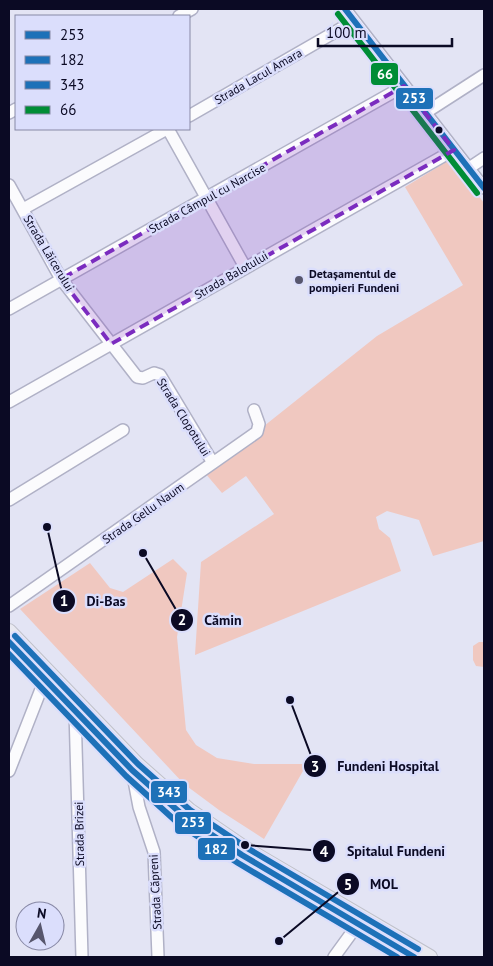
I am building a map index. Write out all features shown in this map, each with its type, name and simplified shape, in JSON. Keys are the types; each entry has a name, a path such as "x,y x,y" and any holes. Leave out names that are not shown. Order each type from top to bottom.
{"main road":[{"path":"9,631 137,764 189,810 246,849 430,957"},
{"path":"9,642 132,770 180,812 221,842 414,957"}],"street":[{"path":"181,15 192,9"},
{"path":"345,9 484,188"},
{"name":"Strada Lacul Amara","path":"190,115 354,21"},
{"path":"425,113 484,75"},
{"name":"Strada Câmpul cu Narcise","path":"9,309 404,86"},
{"path":"23,209 165,130"},
{"path":"168,130 245,267"},
{"name":"Strada Balotului","path":"9,402 454,150"},
{"path":"469,168 484,158"},
{"name":"Strada Lăicerului","path":"9,185 61,279 111,344"},
{"name":"Strada Clopotului","path":"111,344 140,378 154,373 160,375 213,463"},
{"name":"Strada Gellu Naum","path":"9,606 257,432 259,424 254,410"},
{"path":"9,500 123,430"},
{"path":"9,771 45,679"},
{"name":"Strada Brizei","path":"75,711 82,957"},
{"name":"Strada Căpreni","path":"132,770 139,807 154,852 158,957"},
{"path":"334,957 358,924"}],"highlighted area":[{"path":"404,86 454,150 111,344 61,279"}],"shaded area":[{"path":"451,159 484,203 484,541 433,556 419,520 387,511 376,517 379,529 390,538 401,571 195,655 201,562 274,514 246,476 222,493 205,473 377,336 463,285 405,187"},
{"path":"173,559 187,573 177,637 186,730 196,745 217,758 254,764 307,764 264,839 219,810 184,784 20,609 90,563 110,588 123,592"},
{"path":"479,642 484,642 484,667 476,666 473,660 473,646"}],"transit line":[{"name":"253","path":"345,9 484,188"},
{"name":"66","path":"338,14 477,193"},
{"name":"343","path":"15,636 138,764 190,810 247,848 418,949"},
{"name":"253","path":"9,642 132,770 185,817 242,855 414,957"},
{"name":"182","path":"9,654 126,776 179,824 238,863 397,957"}],"place":[{"name":"Detașamentul de pompieri Fundeni","path":"299,280"},
{"name":"Di-Bas","path":"47,527"},
{"name":"Cămin","path":"143,553"},
{"name":"Fundeni Hospital","path":"290,700"},
{"name":"Spitalul Fundeni","path":"245,845"},
{"name":"MOL","path":"279,941"}]}
